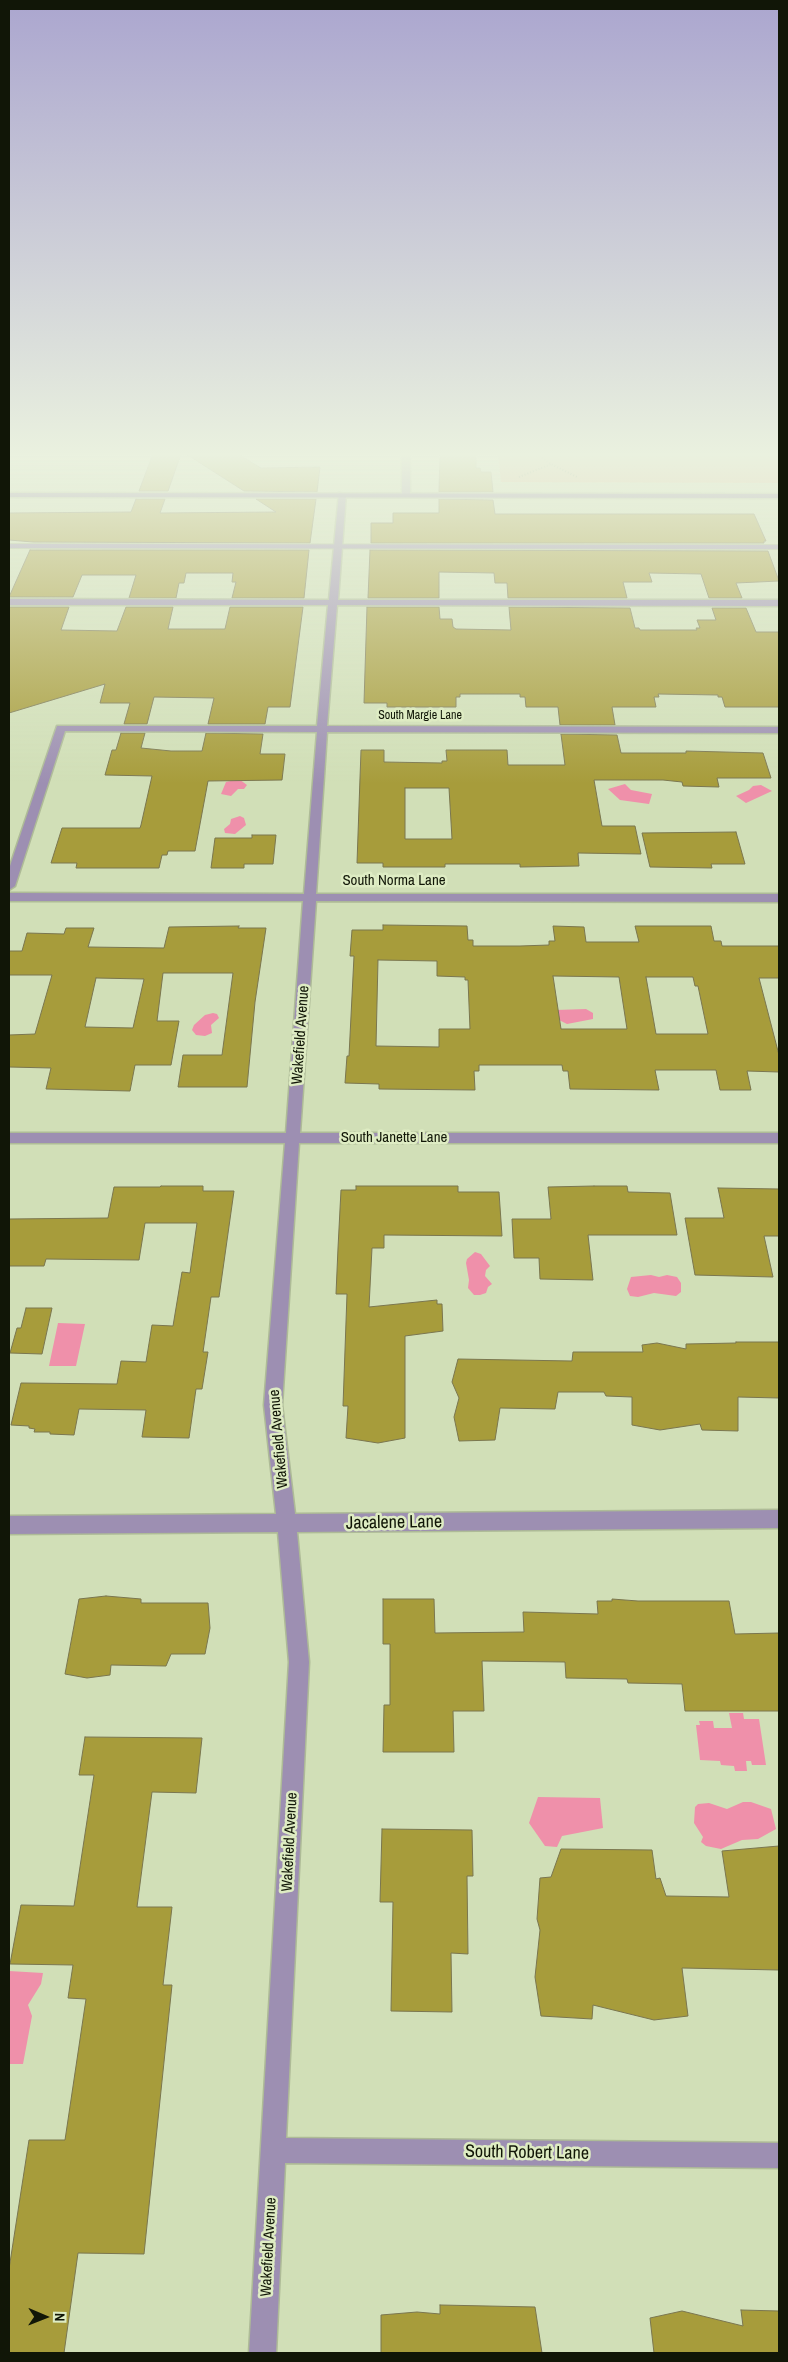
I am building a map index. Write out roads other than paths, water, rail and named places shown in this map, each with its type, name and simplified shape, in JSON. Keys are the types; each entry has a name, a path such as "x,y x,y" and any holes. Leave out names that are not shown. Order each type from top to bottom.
{"street":[{"name":"Wakefield Avenue","path":"262,2353 299,1662 288,1524 277,1451 273,1405 335,564"},
{"path":"9,602 779,603"},
{"name":"South Margie Lane","path":"9,886 61,728 779,730"},
{"name":"South Norma Lane","path":"9,897 779,898"},
{"name":"South Janette Lane","path":"9,1138 779,1138"},
{"name":"Jacalene Lane","path":"9,1525 779,1519"},
{"name":"South Robert Lane","path":"274,2150 779,2156"}]}
